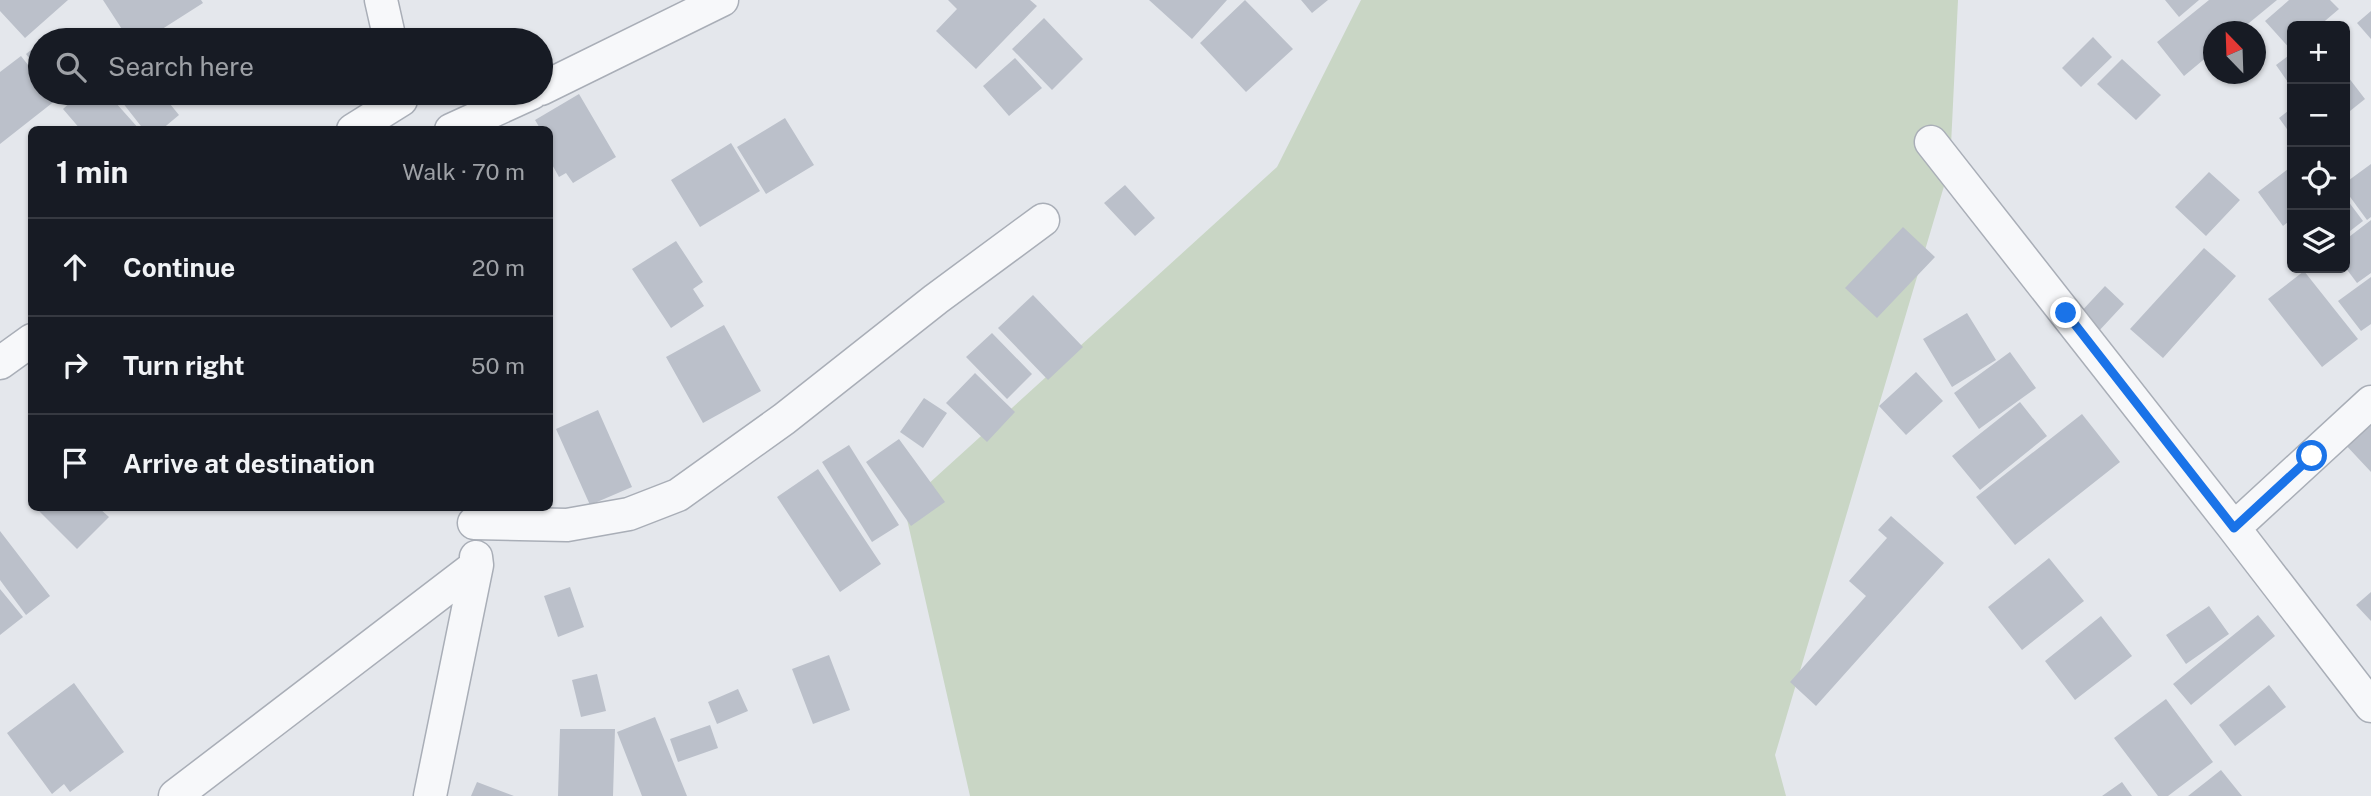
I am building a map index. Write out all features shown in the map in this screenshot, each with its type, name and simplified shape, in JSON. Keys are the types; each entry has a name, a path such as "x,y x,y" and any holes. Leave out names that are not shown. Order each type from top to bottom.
{"street":[{"path":"382,0 388,28"},
{"path":"553,83 722,0"},
{"path":"460,126 506,105"},
{"path":"361,126 403,107"},
{"path":"1931,142 2371,706"},
{"path":"430,796 477,565 474,515 567,525 629,514 678,495 784,419 936,299 1043,220"},
{"path":"0,363 28,343"},
{"path":"2234,528 2371,402"},
{"path":"175,796 477,565"}],"green space":[{"path":"1361,0 1958,0 1950,166 1775,755 1786,796 970,796 904,506 1277,167"}],"building":[{"path":"0,0 68,0 36,28 28,28 28,35 25,38 0,11"},
{"path":"103,0 201,0 203,3 164,28 121,28"},
{"path":"948,0 1030,0 1037,6 976,69 936,31 957,9"},
{"path":"1149,0 1227,0 1192,39"},
{"path":"1245,0 1293,49 1246,92 1200,43"},
{"path":"1301,0 1328,0 1312,13"},
{"path":"2165,0 2199,0 2179,17"},
{"path":"2209,0 2277,0 2251,21 2203,21 2203,60 2184,76 2157,42"},
{"path":"2289,0 2330,0 2339,9 2325,21 2287,21 2287,45 2265,21"},
{"path":"2371,11 2371,39 2357,23"},
{"path":"1044,18 1083,59 1052,90 1012,49"},
{"path":"2093,37 2112,57 2081,87 2062,68"},
{"path":"21,56 28,65 28,105 50,105 0,144 0,72"},
{"path":"2287,57 2287,81 2276,65"},
{"path":"1015,58 1042,88 1009,116 983,86"},
{"path":"2122,59 2161,95 2136,120 2097,84"},
{"path":"2350,80 2365,99 2350,111"},
{"path":"579,94 616,157 573,183 566,173 559,177 553,166 553,126 539,126 535,120"},
{"path":"68,105 118,105 136,126 78,126 63,109"},
{"path":"124,105 171,105 179,115 166,126 141,126"},
{"path":"2287,112 2287,129 2279,118"},
{"path":"785,118 814,165 766,194 737,147"},
{"path":"731,143 760,191 700,227 671,180"},
{"path":"2371,164 2371,217 2367,220 2350,197 2350,179"},
{"path":"2287,170 2287,223 2283,226 2258,192"},
{"path":"2209,172 2240,200 2206,236 2175,207"},
{"path":"1125,185 1155,218 1135,236 1104,203"},
{"path":"2350,204 2363,221 2350,231"},
{"path":"2371,220 2371,273 2357,283 2350,273 2350,236"},
{"path":"1903,227 1935,257 1877,318 1845,288"},
{"path":"676,241 703,282 693,289 704,306 671,328 632,269"},
{"path":"2204,248 2236,276 2163,358 2130,329"},
{"path":"2301,273 2306,273 2358,339 2322,367 2268,299"},
{"path":"2371,277 2371,324 2361,331 2338,301"},
{"path":"2105,286 2124,304 2097,333 2078,315"},
{"path":"1033,295 1083,347 1048,380 998,328"},
{"path":"1967,313 1996,360 1952,387 1923,339"},
{"path":"724,325 761,391 703,423 666,357"},
{"path":"992,333 1032,374 1007,399 966,357"},
{"path":"2010,352 2036,388 1979,429 1954,393"},
{"path":"1916,372 1943,401 1906,435 1879,406"},
{"path":"975,373 1015,412 987,442 946,403"},
{"path":"924,398 947,413 923,448 900,432"},
{"path":"2020,402 2047,436 1980,490 1952,456"},
{"path":"598,410 632,487 590,505 556,429"},
{"path":"2082,414 2120,462 2015,545 1976,497"},
{"path":"2371,414 2371,472 2342,441"},
{"path":"899,439 945,502 911,526 866,462"},
{"path":"849,445 899,525 872,542 822,462"},
{"path":"818,469 881,564 840,592 777,497"},
{"path":"39,511 102,511 109,517 77,549"},
{"path":"1891,516 1944,563 1816,706 1790,682 1866,596 1849,581 1887,538 1878,530"},
{"path":"0,531 50,596 26,615 0,580"},
{"path":"2049,558 2084,601 2022,650 1988,607"},
{"path":"570,587 584,627 558,637 544,596"},
{"path":"0,589 23,617 0,635"},
{"path":"2371,592 2371,621 2356,605"},
{"path":"2209,606 2229,634 2186,664 2166,635"},
{"path":"2258,615 2275,636 2191,705 2173,684"},
{"path":"2101,616 2132,656 2075,700 2045,661"},
{"path":"829,655 850,710 813,724 792,669"},
{"path":"597,674 606,711 581,717 572,680"},
{"path":"74,683 124,752 70,792 64,784 52,794 7,733"},
{"path":"2269,685 2286,707 2235,746 2219,725"},
{"path":"738,689 748,711 717,724 708,702"},
{"path":"2166,699 2213,762 2168,796 2158,796 2114,738"},
{"path":"655,717 687,796 642,796 617,732"},
{"path":"710,725 718,748 678,762 670,739"},
{"path":"560,729 615,729 613,796 558,796"},
{"path":"2221,770 2242,796 2188,796"},
{"path":"477,782 514,796 471,796"},
{"path":"2122,782 2132,796 2102,796"}],"route":[{"path":"2066,313 2234,528 2312,456"}]}
